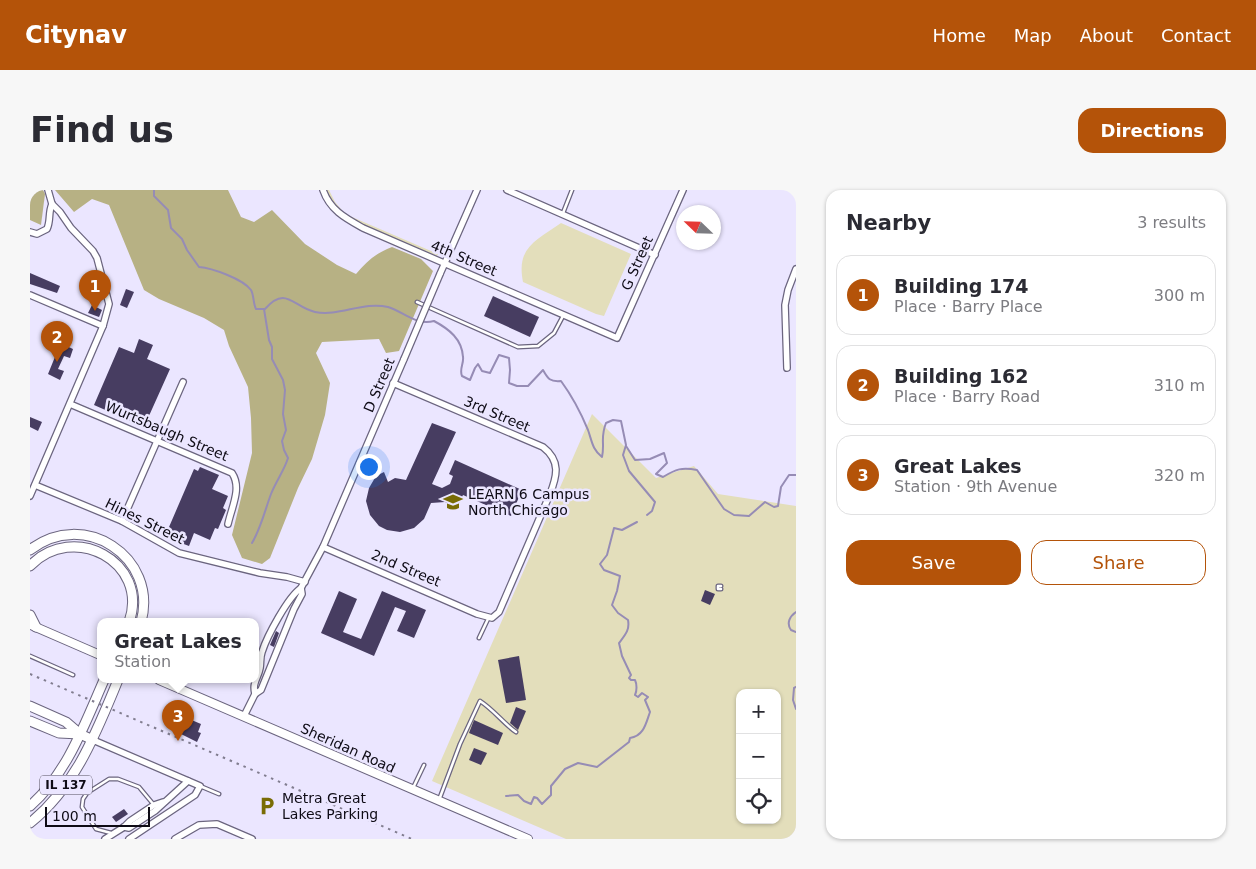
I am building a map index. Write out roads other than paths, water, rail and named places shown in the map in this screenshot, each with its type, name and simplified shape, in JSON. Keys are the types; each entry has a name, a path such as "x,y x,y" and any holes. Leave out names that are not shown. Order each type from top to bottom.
{"highway":[{"path":"30,550 50,538 71,534 92,536 109,544 127,559 139,578 143,589 144,606 142,618"},
{"path":"30,566 42,555 63,547 86,547 103,554 117,565 127,581 132,602 130,618"},
{"path":"30,615 33,626"},
{"path":"80,734 103,683"},
{"path":"30,706 66,722 80,734 93,740 117,683"},
{"path":"30,721 59,733 80,734"},
{"name":"IL 137","path":"30,806 59,771 80,734"},
{"name":"IL 137","path":"30,823 60,793 80,765 93,740"}],"main road":[{"path":"33,626 97,653"},
{"name":"Sheridan Road","path":"166,683 438,802 528,839"}],"street":[{"name":"4th Street","path":"323,190 329,203 344,218 363,228 608,334"},
{"name":"D Street","path":"244,716 255,694 261,690 302,594 303,586 323,546 477,190"},
{"path":"507,190 655,255"},
{"name":"G Street","path":"608,334 617,338 683,190"},
{"path":"30,496 103,326 109,304 97,258 93,250 71,228 52,204 48,192"},
{"path":"30,232 37,234 47,229 50,222 49,211 52,204"},
{"path":"787,368 785,305 788,290 796,269"},
{"path":"30,296 103,326"},
{"path":"122,521 183,382"},
{"name":"3rd Street","path":"393,383 543,448 550,453 556,466 555,480 550,494 499,612 495,617 488,618"},
{"name":"Wurtsbaugh Street","path":"70,404 232,473 237,481 228,524"},
{"name":"Hines Street","path":"35,485 122,521 179,553 260,573 294,579 303,586"},
{"name":"2nd Street","path":"323,546 488,618"},
{"name":"D Street","path":"259,670 262,653 276,622 296,592 303,586"},
{"name":"D Street","path":"254,683 255,694"},
{"path":"93,740 200,786 196,795 129,839"},
{"path":"105,839 130,821 167,800 188,781"},
{"path":"175,839 199,825 217,824 252,839"}],"lane":[{"path":"562,214 572,190"},
{"path":"417,302 518,347 538,346 554,333 564,315"},
{"path":"479,638 488,618"},
{"path":"30,656 73,675"},
{"path":"438,802 446,786 460,744 480,700 494,710 507,726 516,732"},
{"path":"412,790 424,765"},
{"path":"113,833 96,829 82,807 87,793 109,779 118,779 139,787 165,815"},
{"path":"200,786 218,794"}],"waterway":[{"path":"154,190 154,196 168,210 171,228 182,239 199,267 227,275 247,286 252,292 256,309 265,309 272,302 284,298 307,309 324,313 369,306 388,307 421,322 434,321 450,331 462,351 462,376 470,380 478,364 482,371 490,373 499,355 509,358 509,383 517,386 528,386 543,370 550,379 561,381 579,411 594,448 602,457 603,433 606,423 613,420 621,421 626,445 623,455 629,471 655,502 652,511 647,515"},
{"path":"252,543 273,489 288,458 282,441 286,430 283,414 285,390 283,380 272,359 272,347 264,309"},
{"path":"626,446 635,460 650,459 664,453 667,463 656,474 663,477 679,469 697,470 724,509 734,515 749,516 765,502 774,507 778,506 781,487 789,475 796,475"},
{"path":"506,796 518,795 524,801 531,804 534,797 542,804 551,795 551,786 565,769 578,763 597,767 629,742 630,738 638,735 646,725 650,712 645,700 648,697 642,693 638,697 635,695 636,682 629,678 631,675 622,656 619,643 628,630 628,620 618,613 612,605 620,576 604,570 600,564 607,555 614,528 622,530 637,522"},
{"path":"796,612 789,622 791,630 796,632"},
{"path":"796,687 794,688 793,700 796,709"}],"railway":[{"path":"30,674 412,839"}],"place":[{"name":"Building 174","path":"95,311"},
{"name":"Building 162","path":"57,362"},
{"name":"LEARN 6 Campus North Chicago","path":"453,502"},
{"name":"Great Lakes","path":"178,741"},
{"name":"Metra Great Lakes Parking","path":"267,806"}]}
